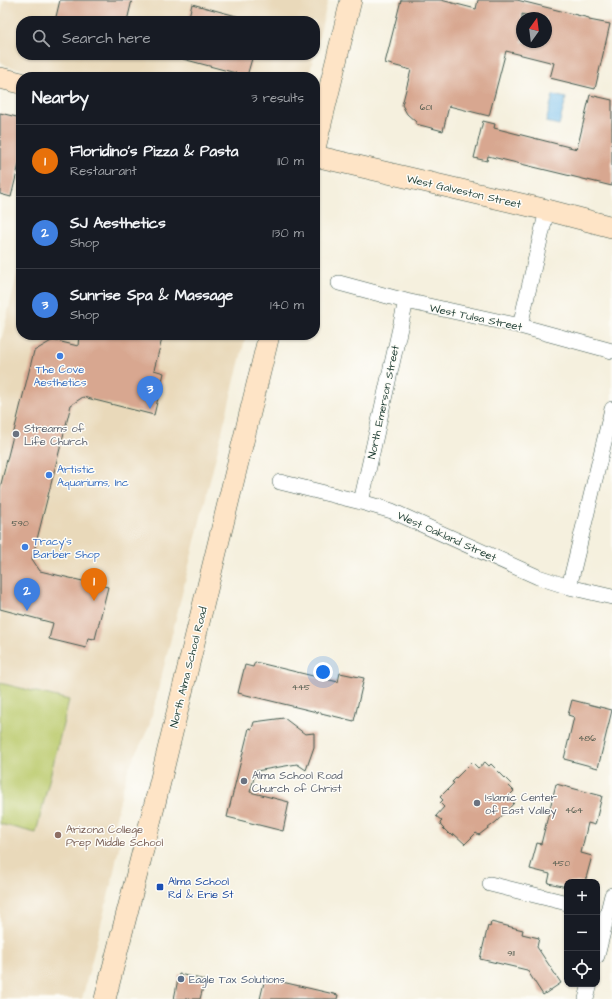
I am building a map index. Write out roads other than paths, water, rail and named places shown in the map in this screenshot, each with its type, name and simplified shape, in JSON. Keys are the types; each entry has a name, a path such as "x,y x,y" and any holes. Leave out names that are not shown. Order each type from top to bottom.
{"main road":[{"path":"320,127 351,0"},
{"path":"0,78 16,82"},
{"name":"West Galveston Street","path":"320,157 547,210 612,227"},
{"name":"North Alma School Road","path":"105,999 156,800 268,340"}],"street":[{"path":"520,326 547,210"},
{"name":"West Tulsa Street","path":"339,283 406,301 520,326 612,351"},
{"name":"North Emerson Street","path":"361,502 406,301"},
{"path":"569,587 612,409"},
{"name":"West Oakland Street","path":"280,482 392,511 538,577 569,587 612,597"},
{"path":"490,884 564,902"},
{"path":"598,951 605,917 612,895"},
{"path":"586,999 589,987"}],"water":[{"path":"553,95 566,98 559,125 546,122"}],"place":[{"name":"The Cove Aesthetics","path":"60,356"},
{"name":"Sunrise Spa & Massage","path":"150,409"},
{"name":"Streams of Life Church","path":"16,434"},
{"name":"Artistic Aquariums, Inc","path":"49,475"},
{"name":"Tracy's Barber Shop","path":"25,547"},
{"name":"Floridino's Pizza & Pasta","path":"94,601"},
{"name":"SJ Aesthetics","path":"27,611"},
{"name":"Alma School Road Church of Christ","path":"244,781"},
{"name":"Islamic Center of East Valley","path":"477,803"},
{"name":"Arizona College Prep Middle School","path":"58,835"},
{"name":"Alma School Rd & Erie St","path":"160,887"},
{"name":"Eagle Tax Solutions","path":"181,979"}]}
